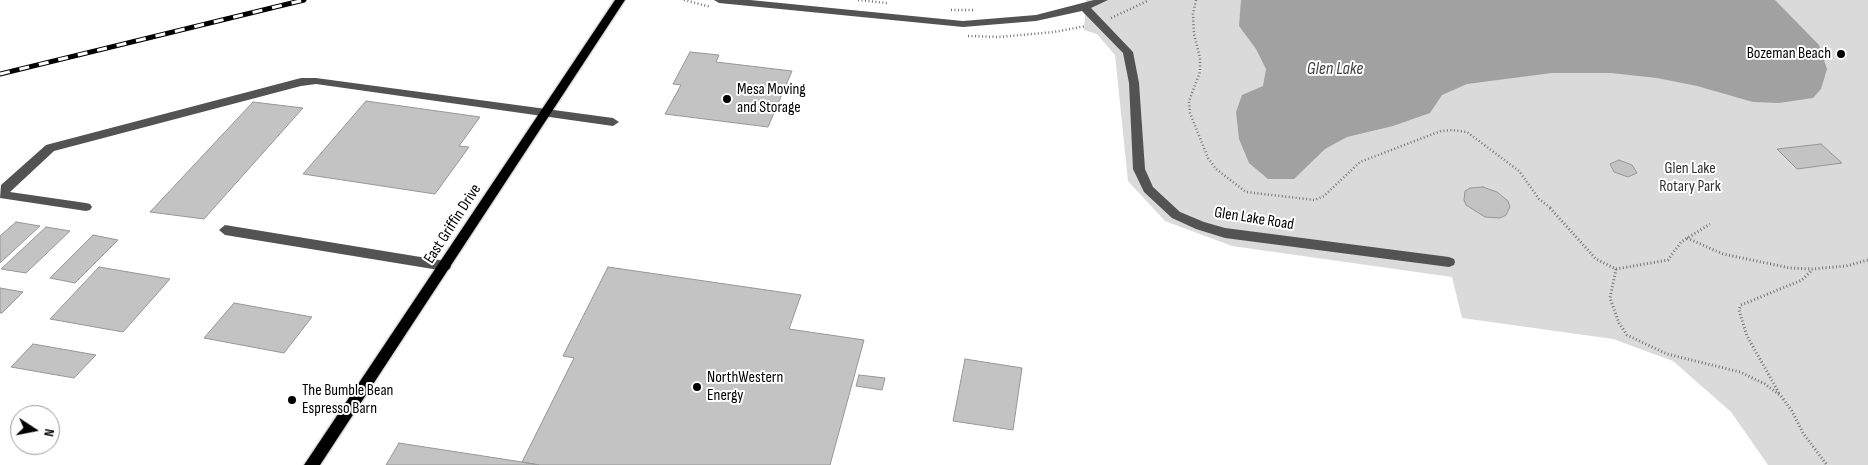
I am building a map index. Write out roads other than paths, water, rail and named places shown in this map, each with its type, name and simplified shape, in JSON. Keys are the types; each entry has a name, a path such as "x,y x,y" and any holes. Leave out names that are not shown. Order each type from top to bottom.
{"main road":[{"name":"East Griffin Drive","path":"312,465 620,0"}],"street":[{"path":"719,0 963,24 1036,18 1084,8 1103,0"},
{"path":"844,13 849,0"},
{"name":"Glen Lake Road","path":"1084,8 1128,52 1134,82 1138,169 1148,189 1176,215 1200,226 1225,233 1449,262"},
{"path":"86,207 3,195 5,188 50,148 301,82 316,81 613,122"},
{"path":"225,230 444,266"}],"water":[{"name":"Glen Lake","path":"1241,0 1775,0 1819,45 1827,69 1821,89 1813,98 1779,103 1753,102 1697,86 1657,78 1611,73 1552,73 1467,84 1442,95 1430,113 1393,126 1347,137 1325,149 1294,179 1268,179 1249,163 1239,139 1236,112 1242,95 1263,86 1266,69 1256,49 1239,26"}],"railway":[{"path":"0,74 304,0"}],"place":[{"name":"Bozeman Beach","path":"1841,54"},
{"name":"Mesa Moving and Storage","path":"727,99"},
{"name":"NorthWestern Energy","path":"697,387"},
{"name":"The Bumble Bean Espresso Barn","path":"292,400"}],"park label":[{"name":"Glen Lake Rotary Park","path":"1690,178"}]}
